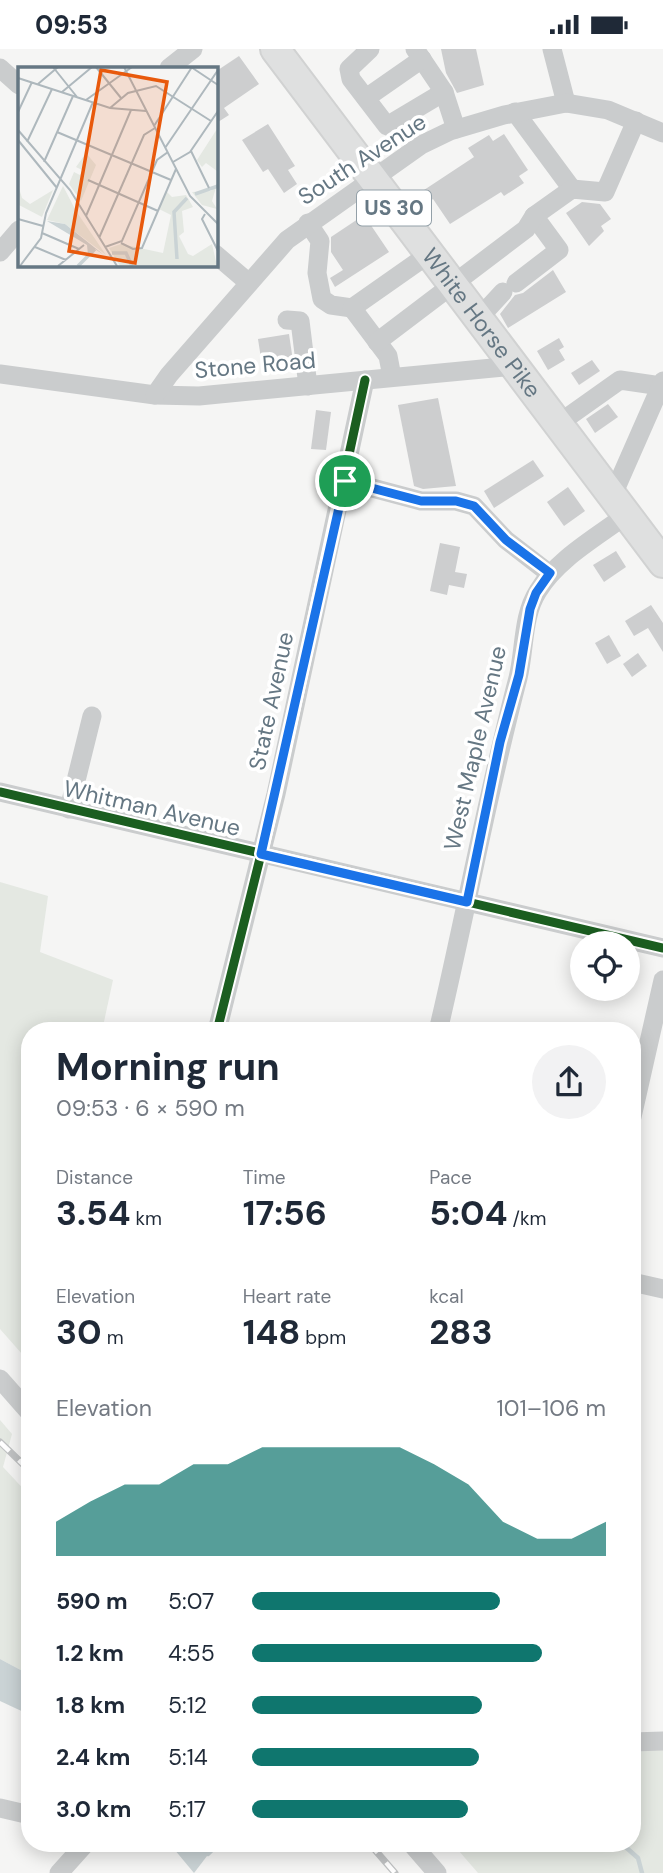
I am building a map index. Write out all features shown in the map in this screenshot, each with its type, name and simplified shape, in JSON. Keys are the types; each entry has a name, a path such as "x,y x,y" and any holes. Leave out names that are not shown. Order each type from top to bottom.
{"highway":[{"name":"White Horse Pike","path":"275,49 663,563"}],"street":[{"path":"170,67 193,49"},
{"path":"370,49 349,69 351,79 387,126 444,92"},
{"path":"552,49 565,103"},
{"path":"366,98 419,54 444,92 456,129"},
{"path":"0,68 18,84"},
{"name":"South Avenue","path":"155,395 169,375 249,283 308,223 421,145 456,129 515,112 565,103 608,110 663,133"},
{"path":"515,112 572,190"},
{"path":"377,342 526,229 534,216 572,190 605,191 636,121"},
{"path":"478,319 509,288 559,250 534,216"},
{"path":"308,223 320,241 317,273 322,299 331,305 352,308 429,254"},
{"path":"0,252 18,231"},
{"path":"217,256 249,283"},
{"path":"352,308 388,356 391,377"},
{"path":"287,320 300,321 309,386"},
{"name":"Stone Road","path":"0,374 155,395 201,396 514,366"},
{"name":"State Avenue","path":"219,1022 261,854 345,481 365,380"},
{"path":"558,425 620,380 662,384 619,506"},
{"path":"345,481 421,501 456,501 474,506 506,540 550,573"},
{"name":"West Maple Avenue","path":"440,1022 500,742 519,675 530,609 536,593 550,573 619,506"},
{"path":"69,809 92,716"},
{"name":"Whitman Avenue","path":"0,792 663,948"},
{"path":"641,1077 663,980"},
{"path":"641,1284 663,1289"},
{"path":"0,1379 21,1403"},
{"path":"641,1742 663,1741"},
{"path":"0,1808 21,1813"},
{"path":"59,1873 78,1852"},
{"path":"419,1852 437,1873"}],"shaded area":[{"path":"0,882 48,896 40,952 113,980 104,1022 21,1022 21,1353 0,1329"},
{"path":"0,1420 12,1434 3,1467 21,1486 21,1670 0,1659"},
{"path":"0,1659 21,1670 21,1711 0,1701"},
{"path":"641,1742 663,1744 663,1873 478,1873 460,1852 641,1852"},
{"path":"176,1852 210,1852 194,1873"}],"building":[{"path":"441,49 476,49 484,85 457,93 446,73"},
{"path":"239,56 259,84 224,108 229,115 217,123 217,71"},
{"path":"268,124 295,166 288,170 297,184 284,193 268,169 263,172 242,140"},
{"path":"504,134 528,170 519,176 524,183 504,196 501,192 450,224 433,199 429,202 421,192 474,157 468,148 489,135 493,141"},
{"path":"582,202 600,204 611,219 601,226 604,231 589,246 566,213"},
{"path":"364,215 389,252 335,287 330,278 343,270 331,252 331,237"},
{"path":"553,270 566,292 508,328 500,314 515,295 523,293"},
{"path":"289,334 293,361 262,365 258,339"},
{"path":"559,338 564,347 559,350 565,360 548,370 537,351"},
{"path":"592,360 600,371 579,385 571,373"},
{"path":"438,398 456,486 423,489 414,486 398,405"},
{"path":"608,404 618,417 595,433 586,419"},
{"path":"316,410 331,412 326,450 311,449"},
{"path":"533,460 544,476 494,508 484,491"},
{"path":"568,487 585,511 564,526 547,502"},
{"path":"440,543 460,547 455,572 467,574 464,588 449,585 447,595 430,591"},
{"path":"616,551 626,567 604,582 593,565"},
{"path":"651,605 663,623 663,652 648,628 634,636 625,621"},
{"path":"609,635 621,656 607,664 595,643"},
{"path":"638,653 647,666 632,677 623,664"}],"waterway":[{"path":"631,1852 638,1858 642,1873"}],"railway":[{"path":"0,1442 21,1462"},
{"path":"377,1852 395,1873"}],"cycle path":[{"path":"219,1022 276,794 365,380"},
{"path":"0,792 663,948"}],"route":[{"path":"345,481 421,501 456,501 474,506 506,540 550,573 536,593 530,609 519,675 500,742 467,902 261,854 345,481"}]}
